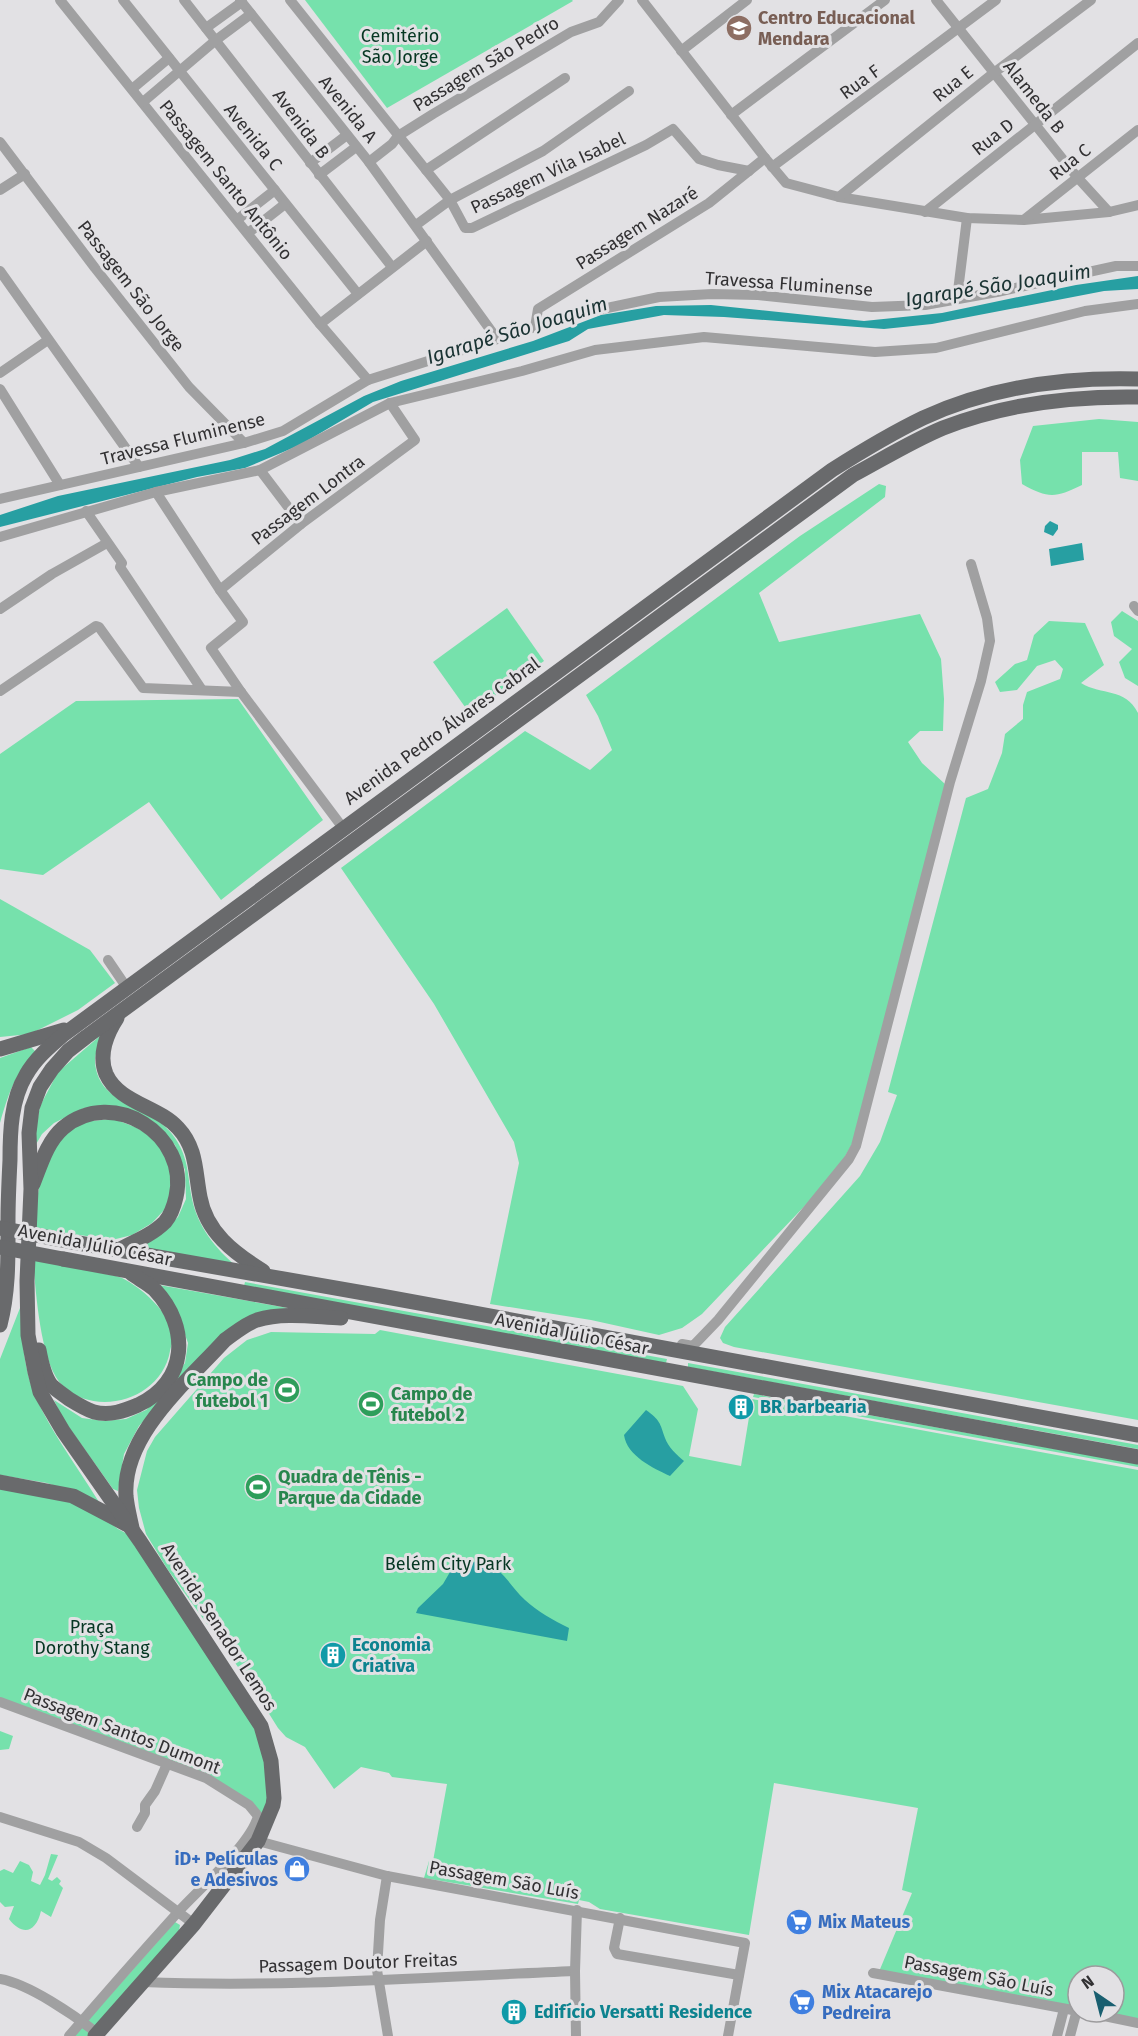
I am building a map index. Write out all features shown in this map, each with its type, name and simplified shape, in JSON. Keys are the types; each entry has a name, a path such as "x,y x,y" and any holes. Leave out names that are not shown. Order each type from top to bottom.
{"main road":[{"name":"Avenida Pedro Álvares Cabral","path":"0,1325 9,1258 10,1127 16,1096 34,1062 46,1050 774,511 880,440 925,417 969,401 1020,388 1065,380 1138,379"},
{"name":"Avenida Pedro Álvares Cabral","path":"27,1281 31,1189 29,1133 32,1108 40,1087 52,1069 68,1052 853,475 905,446 943,429 1015,406 1067,398 1138,397"},
{"path":"121,1012 110,1028 105,1046 103,1064 110,1082 124,1095 158,1113 178,1127 193,1151 200,1199 206,1217 218,1236 243,1258 271,1276"},
{"path":"0,1049 76,1026"},
{"path":"31,1189 47,1149 55,1136 74,1120 88,1114 110,1113 132,1117 146,1124 160,1136 174,1158 179,1177 176,1200 165,1221 144,1238 118,1250"},
{"path":"0,1144 9,1174"},
{"name":"Avenida Júlio César","path":"0,1228 1138,1435"},
{"name":"Avenida Júlio César","path":"0,1247 1138,1457"},
{"path":"27,1281 32,1297 35,1337 51,1384 80,1406 94,1412 123,1412 143,1403 165,1384 177,1364 180,1346 179,1333 167,1307 154,1290 127,1271"},
{"name":"Avenida Senador Lemos","path":"27,1281 28,1335 40,1392 63,1431 261,1726 271,1761 273,1805 258,1841 194,1924 96,2035"},
{"path":"130,1528 126,1495 131,1458 138,1441 152,1420 225,1340 239,1329 256,1320 292,1316 400,1321"},
{"path":"0,1482 73,1496 130,1528"}],"street":[{"name":"Passagem Santo Antônio","path":"60,0 320,324 368,380"},
{"name":"Avenida C","path":"123,0 358,294"},
{"name":"Avenida B","path":"184,0 392,267"},
{"path":"290,0 450,200"},
{"name":"Passagem São Pedro","path":"369,162 392,144 398,136 571,32 599,22 619,0"},
{"path":"642,0 730,115 786,183 839,197 967,218 1024,220 1109,212 1138,205"},
{"path":"681,51 747,0"},
{"path":"730,115 885,0"},
{"name":"Alameda B","path":"936,0 1077,177 1109,212"},
{"name":"Rua F","path":"768,163 959,29 996,0"},
{"name":"Rua E","path":"839,197 994,72 1090,0"},
{"path":"206,28 241,1"},
{"name":"Avenida A","path":"241,1 369,162 497,339"},
{"path":"143,102 216,40 251,14"},
{"name":"Rua D","path":"925,212 1138,43"},
{"path":"132,88 169,58"},
{"path":"426,170 565,78"},
{"path":"416,225 450,200 543,151 629,91"},
{"name":"Passagem Vila Isabel","path":"450,200 465,228 472,228 646,145 673,129 699,159 749,171"},
{"name":"Rua C","path":"1024,220 1138,130"},
{"path":"310,163 347,135"},
{"name":"Passagem São Jorge","path":"0,142 189,387 244,443"},
{"path":"319,175 356,147"},
{"name":"Passagem Nazaré","path":"535,327 538,309 709,203 749,171 768,163"},
{"path":"0,190 25,174"},
{"path":"238,219 275,190"},
{"path":"248,233 285,204"},
{"path":"957,299 967,218"},
{"path":"320,324 427,241"},
{"name":"Travessa Fluminense","path":"0,499 244,443 283,431 368,380 535,327 593,311 659,297 712,294 758,295 872,307 925,305 1116,266 1138,266"},
{"path":"0,271 139,467"},
{"path":"0,537 156,492 260,470 390,403 595,350 668,340 714,337 875,352 936,348 1085,311 1138,304"},
{"path":"0,373 48,340"},
{"path":"0,389 60,485"},
{"name":"Passagem Lontra","path":"220,590 301,524 415,440 390,403"},
{"path":"260,470 301,524"},
{"path":"156,492 243,622 211,648 241,692 343,828"},
{"path":"86,511 122,563 120,567 202,690"},
{"path":"0,609 52,574 106,543"},
{"path":"675,1349 679,1344 693,1346 718,1320 849,1160 856,1146 950,782 981,681 990,641 987,618 970,564"},
{"path":"0,691 96,626 143,688 241,692"},
{"path":"108,960 127,988"},
{"name":"Passagem Santos Dumont","path":"0,1701 206,1778 249,1805 258,1816 252,1830 178,1912"},
{"path":"137,1827 167,1764"},
{"path":"0,1817 79,1842 106,1858 194,1924"},
{"name":"Passagem São Luís","path":"258,1841 387,1876 745,1943 740,1975"},
{"path":"387,1876 380,1920 377,1970 388,2036"},
{"path":"576,2036 575,1971 578,1910"},
{"path":"69,2036 178,1912"},
{"path":"620,1918 614,1948 617,1954 740,1975 728,2036"},
{"name":"Passagem Doutor Freitas","path":"142,1982 196,1984 378,1980 575,1971"},
{"name":"Passagem São Luís","path":"873,1973 1064,2009"},
{"path":"0,1979 27,1988 82,2021 96,2035"},
{"path":"1057,2036 1064,2009"}],"green space":[{"name":"Cemitério São Jorge","path":"305,0 572,0 573,1 387,108"},
{"path":"1099,419 1138,422 1138,481 1120,478 1118,452 1082,452 1082,485 1052,495 1022,484 1020,460 1033,426"},
{"path":"879,484 886,486 885,497 759,593 779,642 920,614 941,659 944,699 943,731 920,731 908,742 922,763 945,784 857,1135 836,1173 702,1314 682,1328 659,1335 591,1320 490,1304 519,1163 514,1142 434,1004 341,868 525,731 590,770 612,750 598,716 586,695 800,536"},
{"path":"507,608 544,661 470,714 433,662"},
{"path":"1122,611 1138,621 1138,686 1125,678 1119,662 1132,649 1114,636 1111,622"},
{"path":"1049,621 1085,623 1104,665 1081,683 1127,699 1138,713 1138,1420 734,1347 723,1343 720,1338 725,1327 860,1176 880,1142 897,1095 888,1092 966,798 988,789 1002,753 1005,734 1023,719 1023,705 1027,692 1060,679 1063,669 1055,660 1037,666 1017,690 1000,692 995,682 1015,664 1027,660 1034,635"},
{"path":"238,699 323,820 221,900 149,802 43,875 0,869 0,754 76,701"},
{"path":"0,899 90,950 115,983 78,1010 30,1034 0,1037"},
{"path":"101,1035 95,1059 98,1077 105,1088 126,1104 162,1124 178,1142 184,1157 198,1219 214,1244 236,1266 137,1248 156,1238 178,1217 186,1199 185,1170 175,1145 159,1127 105,1106 84,1108 54,1123 42,1134 32,1151 40,1106 58,1072"},
{"path":"31,1047 36,1052 13,1085 0,1123 0,1058"},
{"path":"114,1119 135,1127 157,1140 170,1168 171,1188 166,1208 152,1223 132,1235 112,1240 35,1228 40,1181 50,1152 71,1130 86,1122"},
{"path":"33,1260 119,1277 130,1282 153,1301 166,1317 173,1336 165,1367 155,1381 142,1391 127,1398 110,1402 93,1401 77,1396 63,1386 55,1376 44,1345"},
{"path":"245,1282 667,1359 666,1363 244,1286"},
{"path":"159,1285 288,1308 199,1358 139,1426 124,1454 118,1491 113,1489 63,1419 54,1400 82,1418 104,1421 126,1419 146,1410 164,1393 185,1363 188,1343 178,1315"},
{"path":"20,1308 28,1376 37,1400 53,1430 99,1502 47,1483 0,1475 0,1359"},
{"name":"Belém City Park","path":"380,1330 683,1386 698,1409 689,1456 741,1466 752,1399 1138,1470 1138,2020 1126,2018 1126,1964 1066,1964 1066,2006 878,1974 912,1893 902,1890 918,1808 774,1783 749,1935 600,1909 589,1902 579,1900 578,1904 424,1878 429,1861 433,1861 447,1784 392,1777 389,1773 361,1767 334,1789 305,1747 286,1737 278,1728 251,1685 168,1570 146,1534 137,1490 147,1451 155,1437 224,1358 247,1340 271,1332 375,1334"},
{"path":"688,1363 1138,1445 1138,1449 688,1367"},
{"path":"754,1394 1138,1464 1138,1467 753,1397"},
{"name":"Praça Dorothy Stang","path":"0,1484 85,1503 118,1529 137,1539 253,1712 271,1761 267,1821 206,1778 0,1702"},
{"path":"0,1731 13,1736 9,1749 0,1750"},
{"path":"51,1854 58,1855 48,1879 52,1881 57,1877 63,1888 51,1917 41,1911 36,1924 24,1930 14,1925 9,1919 14,1906 5,1907 0,1902 0,1871 4,1869 13,1873 20,1861 29,1865 33,1872 31,1881 40,1885"},
{"path":"175,1922 180,1925 178,1936 91,2036 74,2036"}],"water":[{"path":"1138,276 1138,289 1104,291 932,324 884,329 724,317 664,315 588,329 569,341 373,402 300,445 245,468 197,477 0,527 0,515 58,496 230,460 265,449 364,396 401,381 533,341 601,315 656,306 711,305 864,321 942,313 1076,285"},
{"path":"1050,521 1058,525 1053,536 1044,532 1045,526"},
{"path":"1082,543 1084,560 1051,566 1049,549"},
{"path":"646,1410 657,1419 668,1445 684,1461 670,1476 635,1455 626,1442 624,1435"},
{"path":"479,1561 500,1572 535,1608 569,1628 567,1641 416,1613 458,1565"}],"place":[{"name":"Centro Educacional Mendara","path":"739,28"},
{"name":"Campo de futebol 1","path":"287,1390"},
{"name":"Campo de futebol 2","path":"371,1404"},
{"name":"BR barbearia","path":"741,1407"},
{"name":"Quadra de Tênis - Parque da Cidade","path":"258,1487"},
{"name":"Economia Criativa","path":"333,1655"},
{"name":"iD+ Películas e Adesivos","path":"297,1869"},
{"name":"Mix Mateus","path":"799,1922"},
{"name":"Mix Atacarejo Pedreira","path":"802,2002"},
{"name":"Edifício Versatti Residence","path":"514,2012"}],"water label":[{"name":"Igarapé São Joaquim","path":"998,285"},
{"name":"Igarapé São Joaquim","path":"517,330"}]}
